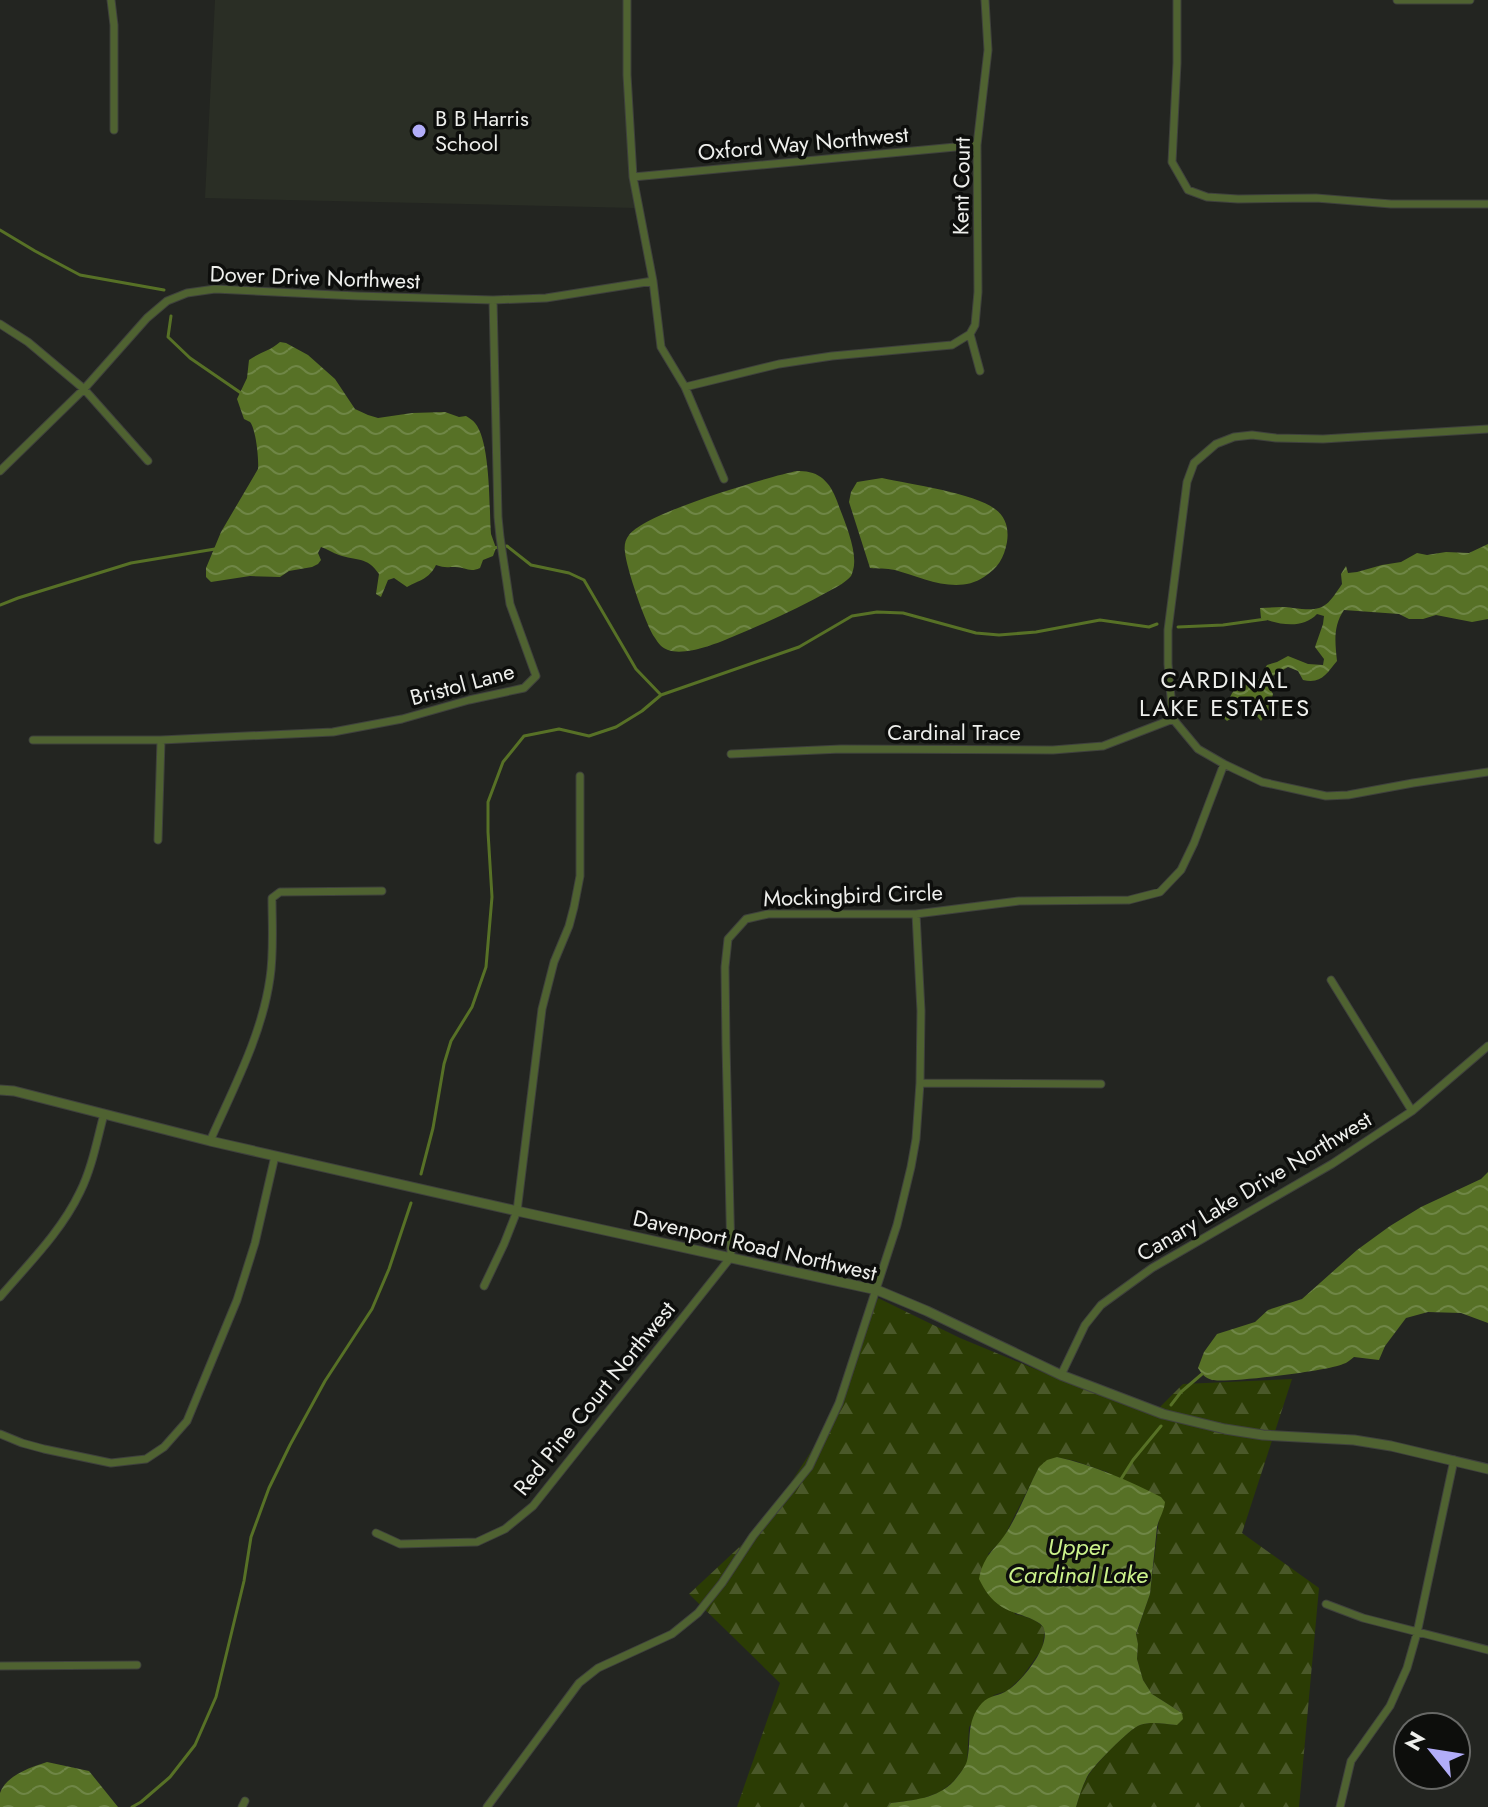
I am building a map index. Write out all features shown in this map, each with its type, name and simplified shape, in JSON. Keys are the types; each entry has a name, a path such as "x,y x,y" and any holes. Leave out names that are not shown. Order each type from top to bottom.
{"street":[{"path":"111,0 114,25 114,130"},
{"path":"627,0 627,75 633,177 653,281 661,347 685,387 724,479"},
{"name":"Kent Court","path":"980,371 970,334 975,325 978,292 977,145 988,50 985,0"},
{"path":"1177,0 1172,162 1188,190 1207,197 1238,199 1316,198 1391,204 1488,204"},
{"path":"1397,0 1470,0"},
{"name":"Oxford Way Northwest","path":"633,177 977,145"},
{"name":"Dover Drive Northwest","path":"0,471 84,389 147,318 167,301 187,293 215,289 493,300 546,298 653,281"},
{"name":"Bristol Lane","path":"161,740 333,732 402,719 524,688 536,676 510,604 500,537 493,300"},
{"path":"0,324 28,342 84,389 148,461"},
{"path":"685,387 779,364 952,345 970,334"},
{"path":"1488,429 1323,439 1243,436 1216,444 1194,463 1187,482 1168,630 1173,719 1198,749 1262,782 1326,796 1488,772"},
{"name":"Cardinal Trace","path":"731,754 841,749 1079,748 1103,746 1173,719"},
{"path":"33,740 161,740 158,840"},
{"name":"Mockingbird Circle","path":"731,1257 725,967 728,939 746,919 768,914 916,914 1019,901 1129,900 1160,892 1181,870 1224,764"},
{"path":"484,1286 517,1211 542,1009 554,962 569,926 580,876 580,776"},
{"path":"210,1141 262,1015 271,977 272,898 280,892 382,891"},
{"path":"487,1807 579,1683 598,1668 672,1634 698,1613 753,1536 809,1467 839,1403 897,1225 911,1167 920,1083 921,1011 916,914"},
{"path":"1331,980 1412,1111"},
{"name":"Canary Lake Drive Northwest","path":"1061,1375 1085,1325 1101,1305 1152,1268 1332,1164 1412,1111 1488,1046"},
{"path":"920,1083 1101,1084"},
{"name":"Davenport Road Northwest","path":"0,1090 275,1156 877,1290 1061,1375 1163,1414 1196,1423 1274,1436 1354,1440 1488,1469"},
{"path":"0,1297 57,1230 81,1191 104,1114"},
{"path":"0,1434 44,1449 111,1463 146,1459 164,1447 187,1421 237,1300 255,1243 275,1156"},
{"name":"Red Pine Court Northwest","path":"376,1533 400,1544 442,1544 477,1542 505,1529 533,1506 731,1257"},
{"path":"1340,1807 1351,1761 1390,1706 1407,1668 1454,1460"},
{"path":"1326,1604 1363,1618 1488,1650"},
{"path":"0,1666 137,1665"}],"shaded area":[{"name":"B B Harris School","path":"215,0 625,0 635,208 205,198"}],"green space":[{"path":"878,1298 960,1338 1152,1415 1183,1384 1292,1379 1242,1533 1319,1588 1299,1807 1076,1807 1090,1773 1128,1733 1145,1724 1177,1725 1182,1713 1152,1694 1143,1680 1137,1659 1136,1635 1150,1594 1159,1519 1107,1472 1057,1457 1039,1467 1003,1539 988,1554 1015,1614 1035,1621 1045,1630 1042,1649 1022,1677 1007,1691 994,1695 969,1727 967,1764 953,1782 940,1792 921,1799 891,1803 888,1807 737,1807 780,1683 689,1594 764,1524 823,1433"}],"water":[{"path":"280,342 308,355 335,379 355,409 368,415 378,418 445,412 466,416 473,421 480,432 487,460 491,534 496,548 493,556 483,560 480,568 473,570 436,565 427,576 407,587 394,578 388,580 381,597 376,594 379,574 370,564 321,547 318,564 289,571 280,577 250,576 211,582 206,577 206,568 221,532 258,469 254,431 250,422 244,419 237,399 247,378 249,360"},
{"path":"797,471 817,475 827,482 834,494 853,549 851,576 807,603 718,643 683,651 662,647 651,631 626,560 629,535 640,526 681,507"},
{"path":"882,478 972,498 995,509 1004,520 1008,532 1000,562 984,577 963,585 928,580 895,570 870,568 849,502 857,482"},
{"path":"1488,544 1488,619 1472,622 1436,615 1409,619 1399,614 1344,610 1336,628 1337,661 1323,677 1315,681 1303,680 1298,671 1288,667 1267,683 1273,694 1269,710 1261,721 1255,704 1245,698 1233,716 1227,721 1224,718 1238,685 1259,679 1267,665 1288,656 1308,664 1323,665 1324,659 1315,647 1324,616 1317,614 1297,624 1282,624 1261,618 1260,608 1311,609 1323,606 1342,584 1341,574 1346,566 1348,573 1357,572 1401,562 1417,553 1469,553"},
{"path":"1488,1172 1488,1323 1461,1313 1428,1312 1406,1318 1385,1346 1379,1360 1354,1357 1344,1364 1319,1370 1237,1380 1212,1380 1199,1370 1204,1352 1217,1334 1255,1322 1268,1310 1302,1299 1357,1250 1390,1226 1421,1207 1481,1179"},
{"name":"Upper Cardinal Lake","path":"1057,1457 1123,1479 1161,1497 1165,1502 1157,1527 1150,1594 1136,1634 1137,1659 1143,1680 1152,1694 1182,1713 1183,1719 1177,1725 1140,1725 1128,1733 1090,1772 1076,1807 888,1807 891,1803 940,1792 954,1781 967,1761 971,1724 977,1710 985,1700 1014,1686 1039,1654 1045,1636 1042,1625 998,1604 979,1579 984,1563 1008,1530 1039,1467"},
{"path":"47,1762 89,1771 118,1807 0,1807 0,1793 8,1781"}],"waterway":[{"path":"0,230 80,275 164,290"},
{"path":"171,316 168,337 190,358 241,393"},
{"path":"492,548 507,546 531,565 569,573 584,580 636,669 661,695"},
{"path":"0,605 131,563 215,549"},
{"path":"421,1174 451,1041 472,1007 486,967 492,897 488,802 503,762 524,736 559,729 589,736 616,727 661,695 799,647 852,616 877,612 903,613 976,633 999,635 1036,632 1100,620 1149,627 1157,624"},
{"path":"1178,627 1266,619"},
{"path":"132,1807 170,1777 195,1745 216,1697 244,1581 251,1537 269,1488 325,1381 372,1309 411,1203"},
{"path":"1171,1405 1202,1374"},
{"path":"1121,1479 1161,1426"}],"place":[{"name":"B B Harris School","path":"419,131"}],"district":[{"name":"CARDINAL LAKE ESTATES","path":"1225,693"}]}
